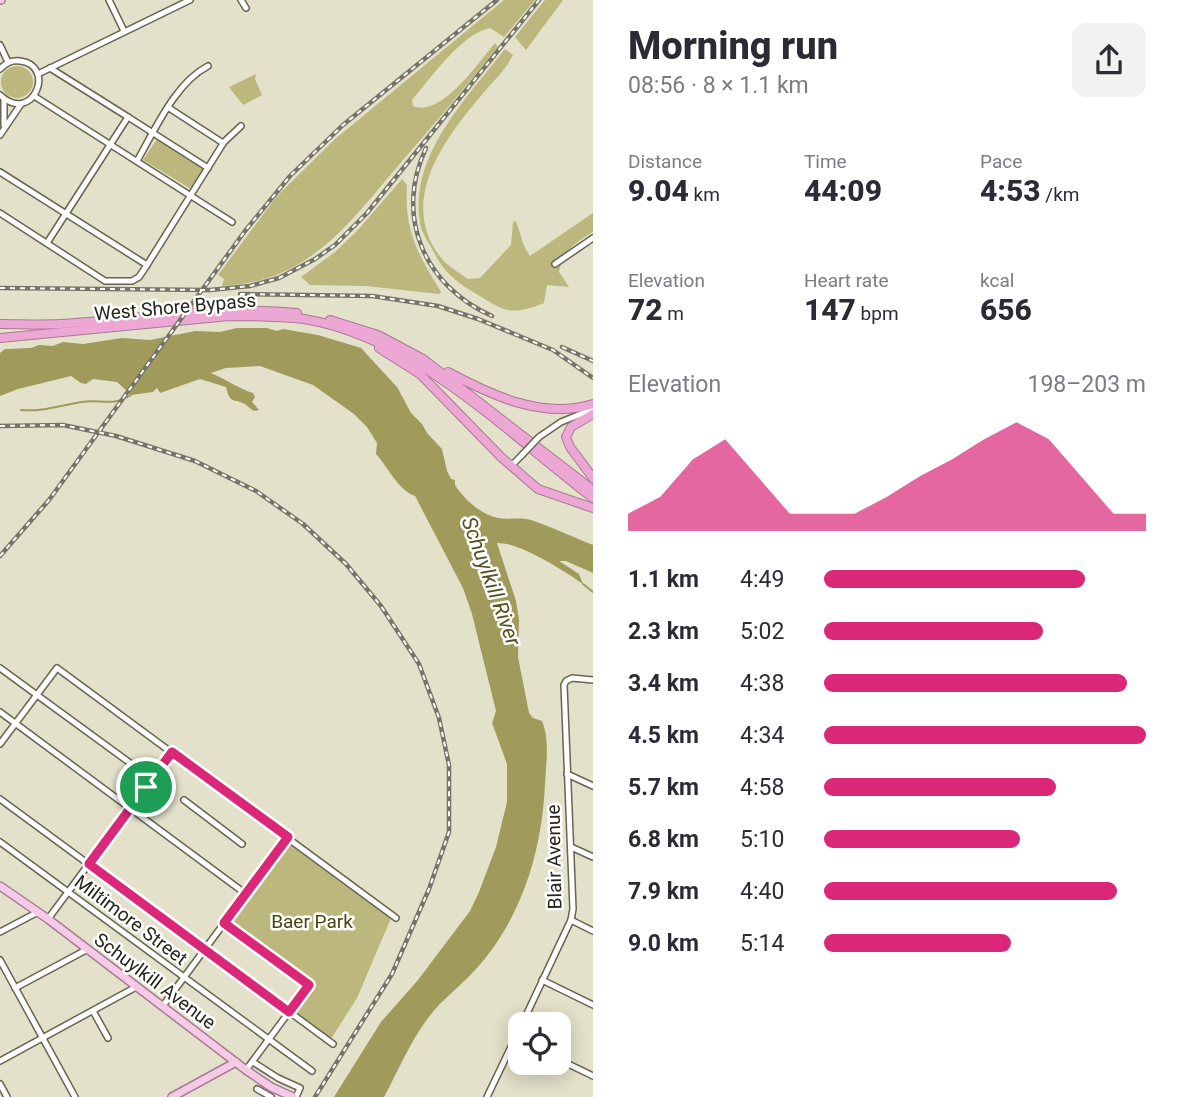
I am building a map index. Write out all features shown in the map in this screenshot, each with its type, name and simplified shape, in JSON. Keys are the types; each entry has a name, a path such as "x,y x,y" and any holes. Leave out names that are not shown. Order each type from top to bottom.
{"highway":[{"name":"West Shore Bypass","path":"0,324 57,324 263,310 306,314 348,324 378,335 433,366 593,490"},
{"name":"West Shore Bypass","path":"0,338 229,316 305,320 369,338 415,361 593,498"},
{"path":"305,320 373,345 412,367 543,492 593,508"},
{"path":"378,335 409,346 454,375 510,400 556,409 593,409"},
{"path":"593,409 571,427 566,440 593,478"}],"main road":[{"name":"Schuylkill Avenue","path":"0,886 48,919 236,1062 250,1066 293,1097"},
{"path":"172,1097 236,1062"}],"street":[{"path":"109,0 124,31"},
{"path":"38,74 190,0"},
{"path":"241,0 246,8"},
{"path":"0,46 8,62"},
{"path":"0,69 8,62 23,61 32,66 38,74 38,88 34,96 21,104 1,133"},
{"path":"136,161 190,77 208,66"},
{"path":"50,68 208,168"},
{"path":"1,96 21,104"},
{"path":"1,96 5,117 1,133"},
{"path":"34,96 232,222"},
{"path":"169,108 223,143"},
{"path":"47,243 128,117"},
{"path":"0,213 105,281 132,281 139,277 147,265 223,143 241,126"},
{"path":"0,173 147,265"},
{"path":"555,264 593,238"},
{"path":"512,465 539,437 561,422 593,409"},
{"path":"0,668 152,779"},
{"path":"0,744 57,668 396,918"},
{"name":"Blair Avenue","path":"528,1012 571,920 573,901 564,685 568,679 593,680"},
{"path":"0,712 246,894"},
{"path":"48,919 172,752"},
{"path":"567,774 593,786"},
{"path":"0,799 333,1044"},
{"path":"184,800 242,844"},
{"path":"162,1007 288,837"},
{"name":"Miltimore Street","path":"0,842 312,1071"},
{"path":"571,847 593,857"},
{"path":"0,932 37,912"},
{"path":"571,920 593,931"},
{"path":"224,923 309,985 250,1066"},
{"path":"15,988 86,950"},
{"path":"0,960 75,1097"},
{"path":"542,981 593,1005"},
{"path":"0,1061 136,987"},
{"path":"93,1011 108,1038"},
{"name":"Blair Avenue","path":"487,1097 508,1057"},
{"path":"571,1065 593,1076"},
{"name":"Schuylkill Avenue","path":"250,1066 300,1088 293,1097"},
{"path":"0,1084 7,1097"},
{"path":"257,1089 271,1097"}],"green space":[{"path":"504,0 535,0 504,37 490,28 479,32 458,47 437,69 412,100 413,106 424,108 447,96 495,43 498,47 343,229 302,262 279,274 252,282 222,286 224,279 218,275 277,196 335,139"},
{"path":"545,0 563,0 526,50 515,37"},
{"path":"505,49 513,55 510,61 439,153 424,195 424,216 429,238 442,259 468,279 480,278 511,245 513,222 516,221 530,256 593,213 593,232 571,248 561,264 559,272 569,287 547,285 544,303 521,310 498,306 458,282 438,260 420,223 419,198 423,174 432,151 459,108"},
{"path":"17,66 28,71 33,82 28,93 17,98 6,93 1,82 6,71"},
{"path":"256,74 255,79 262,95 243,105 229,87"},
{"path":"157,139 204,168 191,189 143,160"},
{"path":"402,179 407,185 408,216 414,242 441,292 439,294 366,286 310,285 301,277 335,252 358,230"},
{"name":"Baer Park","path":"290,842 391,918 357,998 331,1039 293,1012 315,983 231,921"}],"water":[{"name":"Schuylkill River","path":"237,328 267,328 277,331 283,329 318,335 361,348 397,387 411,413 442,449 451,479 455,480 455,485 468,501 491,516 531,520 593,545 593,573 566,561 559,561 579,574 583,584 529,552 497,543 516,601 519,620 518,657 529,713 533,718 542,721 546,736 543,809 534,859 527,882 506,928 476,969 428,1018 384,1097 334,1097 381,1022 418,980 470,911 496,847 507,802 507,764 492,723 496,711 472,614 463,588 415,496 398,484 376,454 377,443 367,427 354,414 313,385 260,366 226,368 211,373 253,393 255,397 252,402 259,410 254,411 231,399 226,387 200,379 160,393 157,388 153,392 131,395 117,382 93,379 86,384 71,376 0,396 0,353 5,349 53,346 63,342 83,344 122,338 150,340 195,331 220,332"}],"waterway":[{"path":"21,410 89,401 112,402 131,395"},
{"path":"583,584 593,592"}],"railway":[{"path":"0,556 49,500 245,231 290,176 343,125 497,0"},
{"path":"0,288 210,290 250,286 279,278 315,259 335,245 367,213 539,0"},
{"path":"426,148 417,174 413,199 415,223 422,246 433,268 448,287 468,303 492,316"},
{"path":"240,294 372,296 438,306 478,319 553,350 593,378"},
{"path":"562,347 593,361"},
{"path":"0,426 63,425 116,436 195,461 256,491 303,524 346,564 381,606 419,664 439,718 449,765 449,832 429,889 392,974 315,1097"}],"route":[{"path":"172,752 288,837 224,923 309,985 289,1012 89,864 146,787 172,752"}]}
